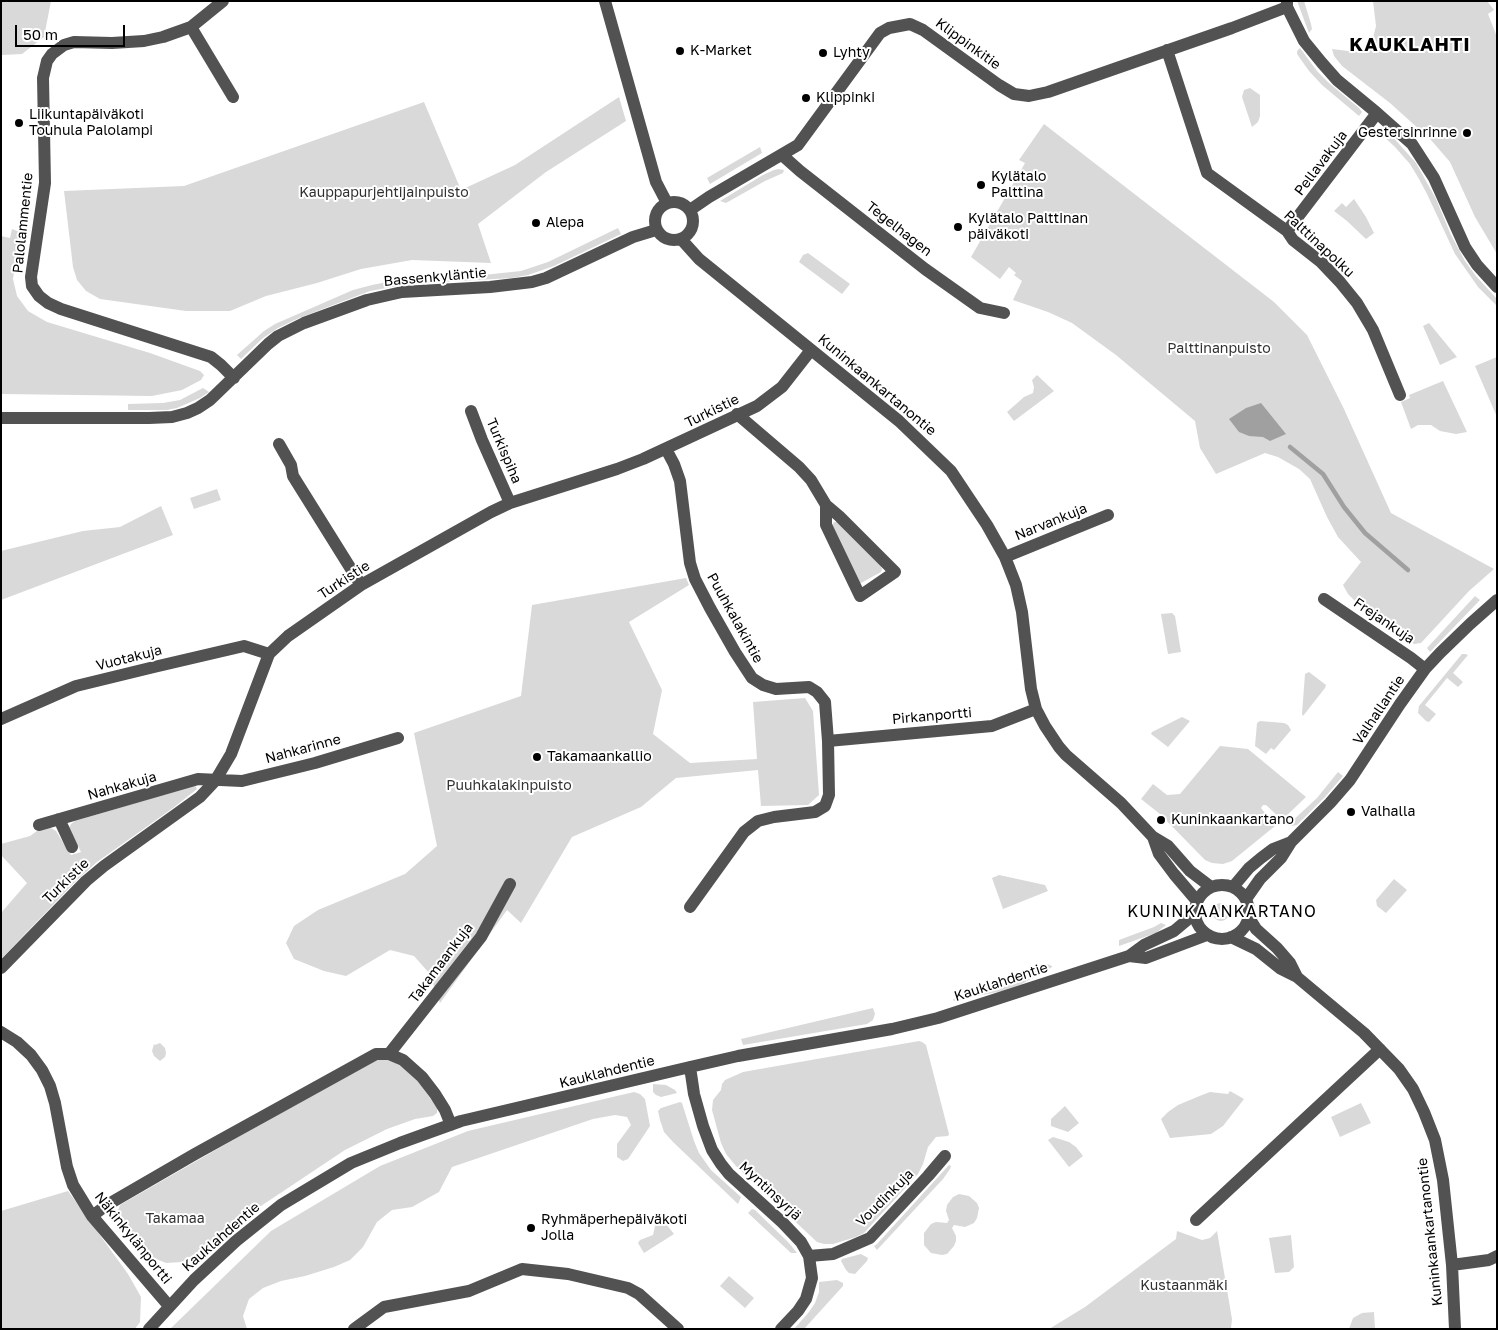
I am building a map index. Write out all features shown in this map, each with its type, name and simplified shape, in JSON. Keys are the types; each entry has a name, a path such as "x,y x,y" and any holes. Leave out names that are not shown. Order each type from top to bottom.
{"street":[{"path":"223,1 191,27 233,97"},
{"path":"605,1 656,182 667,203"},
{"path":"1287,4 1304,41 1337,80 1412,144 1434,178 1466,246 1478,265 1497,287"},
{"name":"Klippinkitie","path":"690,210 798,145 880,33 889,28 910,24 923,30 999,85 1014,94 1029,96 1048,92 1232,28 1287,4"},
{"name":"Palolammentie","path":"191,27 163,38 144,41 112,43 74,42 64,45 52,54 47,61 43,78 44,183 31,277 32,286 39,296 61,309 211,357 234,378"},
{"name":"Palttinapolku","path":"1167,50 1207,173 1287,231 1292,240 1321,262 1340,282 1357,303 1373,330 1400,395"},
{"name":"Pellavakuja","path":"1287,231 1377,113"},
{"name":"Tegelhagen","path":"782,155 925,269 980,308 1004,313"},
{"path":"679,202 690,210 693,216 693,224 687,235 681,239 666,239 656,230 655,218 661,206 667,203 679,202"},
{"name":"Bassenkyläntie","path":"1,418 172,417 198,408 210,400 268,344 278,336 304,323 367,300 402,292 490,287 532,282 546,278 634,237 656,230"},
{"name":"Kuninkaankartanontie","path":"681,239 699,259 900,421 951,471 971,500 1005,557 1016,585 1022,612 1031,689 1036,709 1059,747 1080,768 1121,803 1153,837 1168,846 1190,871 1211,887"},
{"name":"Turkistie","path":"1,968 104,866 200,797 215,780 231,754 269,654 288,636 361,585 491,512 510,503 617,470 757,406 782,387 812,350"},
{"name":"Turkispiha","path":"471,411 510,503"},
{"path":"737,414 800,467 811,480 826,505 895,572 860,596 826,525 826,505"},
{"path":"279,444 291,465 293,476 361,585"},
{"name":"Puuhkalakintie","path":"666,449 680,480 690,563 695,578 710,608 752,678 776,690 809,687 817,692 825,702 828,741 829,795 825,806 815,812 774,816 758,821 744,832 690,907"},
{"name":"Narvankuja","path":"1005,557 1108,515"},
{"name":"Frejankuja","path":"1324,599 1412,658 1425,669"},
{"name":"Valhallantie","path":"1246,899 1260,879 1281,858 1291,842 1350,780 1425,669 1497,600"},
{"name":"Vuotakuja","path":"1,719 76,686 154,667 244,646 269,654"},
{"name":"Pirkanportti","path":"828,741 992,726 1036,709"},
{"name":"Nahkarinne","path":"215,780 242,781 315,763 398,738"},
{"name":"Nahkakuja","path":"39,826 198,779 215,780"},
{"path":"59,820 72,847"},
{"name":"Kuninkaankartanontie","path":"1153,837 1159,854 1196,905"},
{"name":"Valhallantie","path":"1233,887 1249,868 1261,858 1273,849 1291,842"},
{"name":"Takamaankuja","path":"390,1054 481,937 510,884"},
{"path":"1222,885 1233,887 1246,899 1248,916 1243,929 1231,937 1218,939 1207,934 1197,924 1196,905 1203,892 1211,887 1222,885"},
{"name":"Kauklahdentie","path":"149,1329 194,1280 236,1241 281,1205 351,1163 400,1143 461,1121 690,1067 738,1056 892,1029 938,1018 1129,956 1144,945 1174,931 1186,921 1196,905"},
{"name":"Kuninkaankartanontie","path":"1248,916 1256,928 1290,963 1297,977"},
{"name":"Kauklahdentie","path":"1129,956 1146,958 1207,934"},
{"name":"Kuninkaankartanontie","path":"1231,937 1256,949 1281,969 1297,977 1364,1032 1399,1069 1413,1089 1435,1140 1443,1180 1452,1265 1455,1329"},
{"name":"Näkinkylänportti","path":"1,1032 17,1042 31,1055 42,1070 50,1086 67,1167 74,1186 92,1216 169,1306"},
{"path":"1196,1220 1380,1049"},
{"path":"92,1216 106,1205 187,1158 376,1054 390,1054 403,1060 435,1094 445,1110 451,1125"},
{"name":"Myntinsyrjä","path":"690,1067 694,1094 712,1150 729,1174 783,1223 801,1242 809,1256 812,1278 806,1299 798,1311 781,1329"},
{"name":"Voudinkuja","path":"809,1256 833,1254 870,1238 945,1156"},
{"path":"1452,1265 1489,1260 1497,1256"},
{"path":"354,1329 384,1307 469,1291 522,1269 568,1274 628,1288 640,1294 678,1329"}],"green space":[{"path":"1,1 51,1 44,37 22,54 1,55"},
{"path":"1297,1 1304,1 1312,29 1309,33"},
{"path":"1373,1 1487,1 1494,10 1488,14 1497,37 1497,254 1475,217 1450,162 1431,140 1390,103 1342,66 1334,56 1332,49 1364,53 1371,46 1376,26"},
{"path":"1300,48 1317,71 1359,108 1362,112 1359,116 1322,85 1309,71 1297,54"},
{"path":"1250,88 1260,95 1260,116 1258,122 1252,127 1242,97 1244,90"},
{"name":"Kauppapurjehtijainpuisto","path":"619,97 626,121 546,172 478,224 491,263 412,260 361,269 266,296 230,311 186,311 100,299 86,291 77,280 73,267 64,191 184,186 424,102 461,190 515,165"},
{"name":"Palttinanpuisto","path":"1044,124 1274,302 1307,335 1344,409 1391,513 1494,569 1469,591 1421,643 1414,644 1362,608 1348,594 1343,585 1361,562 1338,537 1310,479 1299,469 1278,457 1265,453 1216,474 1200,448 1195,421 1116,355 1072,323 1048,312 1013,300 1022,281 1014,275 1016,273 1009,267 1000,279 971,257 1025,163 1019,160"},
{"path":"1382,128 1392,136 1416,163 1436,199 1451,235 1465,261 1497,299 1497,306 1478,287 1455,254 1419,179 1410,164 1379,132"},
{"path":"760,147 762,153 710,184 707,178"},
{"path":"778,169 784,170 783,173 726,203 720,201 763,175"},
{"path":"1354,199 1374,233 1366,239 1334,211 1342,203 1346,207"},
{"path":"618,228 621,234 554,266 528,275 512,278 408,284 370,291 278,328 263,338 241,359 237,355 264,331 275,324 353,290 393,281 521,271 548,262"},
{"path":"12,229 20,232 13,279 17,296 28,311 47,322 150,353 200,371 204,375 201,380 182,390 152,396 1,394 1,236 10,238"},
{"path":"808,253 850,284 842,294 799,262 803,255"},
{"path":"1429,323 1457,357 1440,365 1423,326"},
{"path":"1497,357 1497,417 1475,366"},
{"path":"1037,375 1054,391 1014,421 1007,412 1024,397 1033,393 1032,380"},
{"path":"1443,381 1467,432 1456,434 1440,431 1431,425 1418,425 1411,429 1401,402 1410,398 1409,395"},
{"path":"203,388 209,392 177,408 167,410 128,410 128,404 163,403 180,400"},
{"path":"217,489 221,500 194,509 190,498"},
{"path":"161,506 173,535 1,600 1,551 83,531 120,527"},
{"path":"834,522 838,522 881,566 881,572 861,583 857,581 831,526"},
{"name":"Puuhkalakinpuisto","path":"686,578 689,585 629,622 662,690 653,734 690,763 757,759 753,702 805,698 813,711 819,795 808,805 761,806 758,770 676,778 641,807 572,837 521,923 507,910 440,1003 429,973 414,956 390,950 346,976 324,971 294,959 286,943 294,926 318,910 405,874 437,846 414,733 521,696 532,605"},
{"path":"1475,596 1480,600 1430,652 1427,648"},
{"path":"1172,613 1175,616 1181,652 1168,654 1161,614"},
{"path":"1462,654 1468,655 1453,673 1463,682 1458,687 1447,678 1425,705 1436,714 1429,722 1426,721 1418,713 1419,706"},
{"path":"1309,672 1326,685 1303,716 1305,674"},
{"path":"1182,717 1190,721 1168,747 1151,734 1152,732"},
{"path":"1260,721 1284,723 1291,730 1274,750 1271,748 1266,754 1255,746 1257,723"},
{"path":"1220,746 1248,749 1306,797 1282,820 1266,805 1263,805 1261,808 1275,826 1232,861 1223,864 1205,860 1160,814 1141,799 1153,784 1167,795 1180,794"},
{"path":"1338,772 1343,776 1325,797 1297,825 1292,826 1289,824 1317,798"},
{"path":"195,785 197,789 173,808 97,862 77,880 1,959 1,913 27,883 1,855 1,844 30,836 37,831 49,827 56,831 71,855 81,852 69,828 75,821"},
{"path":"999,875 1045,885 1048,891 1003,909 992,878"},
{"path":"1394,879 1407,890 1386,913 1377,906 1376,900"},
{"path":"1221,903 1227,906 1230,912 1227,918 1221,921 1215,918 1212,912 1215,906"},
{"path":"1161,923 1166,925 1156,933 1119,946 1119,940"},
{"path":"1047,964 1052,967 1020,985 1002,991 954,1001 953,999 1002,984"},
{"path":"873,1008 875,1014 873,1020 867,1024 743,1045 741,1039"},
{"path":"919,1041 926,1045 948,1136 936,1137 928,1147 918,1174 864,1233 833,1244 817,1242 736,1166 726,1154 712,1110 713,1100 721,1090 725,1080 743,1072"},
{"path":"160,1043 165,1048 166,1053 165,1057 160,1061 154,1056 152,1051 154,1044"},
{"name":"Takamaa","path":"374,1059 388,1059 401,1066 417,1080 437,1108 437,1113 433,1116 415,1119 387,1129 345,1150 249,1214 182,1262 166,1263 149,1256 118,1221 117,1213 120,1205"},
{"path":"653,1084 666,1085 677,1093 661,1097 653,1092"},
{"path":"1230,1091 1244,1099 1223,1126 1211,1134 1170,1138 1161,1119 1168,1112 1178,1105 1210,1092 1228,1094"},
{"path":"634,1092 640,1094 645,1099 650,1126 628,1159 623,1161 617,1157 617,1144 631,1125 627,1117 615,1115 593,1119 452,1167 439,1192 412,1207 392,1210 377,1222 363,1247 350,1260 305,1276 281,1281 263,1288 249,1299 243,1316 247,1329 170,1329 271,1231 380,1166 468,1131"},
{"path":"682,1103 699,1153 711,1170 741,1197 738,1204 664,1132 658,1111 661,1108"},
{"path":"1361,1103 1371,1123 1340,1137 1331,1117"},
{"path":"1065,1106 1079,1123 1068,1132 1051,1126 1051,1119"},
{"path":"1053,1137 1069,1142 1083,1156 1069,1167 1048,1140"},
{"path":"949,1165 951,1166 950,1169 943,1179 877,1250 874,1246"},
{"path":"68,1191 128,1274 141,1297 140,1322 135,1329 1,1329 1,1211"},
{"path":"959,1194 969,1196 977,1203 979,1208 977,1218 974,1223 965,1227 954,1225 952,1228 956,1241 947,1254 931,1253 924,1245 924,1233 931,1224 936,1222 947,1223 949,1220 946,1211 947,1205 953,1197"},
{"path":"752,1209 789,1243 797,1253 791,1253 748,1213"},
{"path":"658,1214 674,1234 644,1253 638,1243 640,1240 653,1235 655,1226 652,1219"},
{"name":"Kustaanmäki","path":"1177,1231 1202,1240 1210,1238 1217,1231 1232,1319 1231,1329 1049,1329 1085,1307 1176,1239"},
{"path":"1291,1235 1294,1267 1289,1272 1275,1273 1269,1238"},
{"path":"861,1254 868,1258 867,1261 855,1274 849,1273 841,1261 842,1259"},
{"path":"729,1276 754,1298 745,1308 720,1286"},
{"path":"837,1280 843,1283 843,1286 804,1329 794,1329 815,1303 819,1292 819,1282"},
{"path":"1374,1312 1375,1329 1349,1329 1353,1318 1362,1313"}],"shaded area":[{"path":"1261,403 1286,434 1270,441 1263,437 1249,436 1239,432 1229,419 1246,408"}],"waterway":[{"path":"1290,447 1323,474 1344,507 1365,533 1408,570"}],"place":[{"name":"K-Market","path":"680,51"},
{"name":"Lyhty","path":"823,53"},
{"name":"Klippinki","path":"806,98"},
{"name":"Liikuntapäiväkoti Touhula Palolampi","path":"19,123"},
{"name":"Gestersinrinne","path":"1467,133"},
{"name":"Kylätalo Palttina","path":"981,185"},
{"name":"Alepa","path":"536,223"},
{"name":"Kylätalo Palttinan päiväkoti","path":"958,227"},
{"name":"Takamaankallio","path":"537,757"},
{"name":"Valhalla","path":"1351,812"},
{"name":"Kuninkaankartano","path":"1161,820"},
{"name":"Ryhmäperhepäiväkoti Jolla","path":"531,1228"}],"district":[{"name":"KAUKLAHTI","path":"1410,45"},
{"name":"KUNINKAANKARTANO","path":"1222,912"}]}
